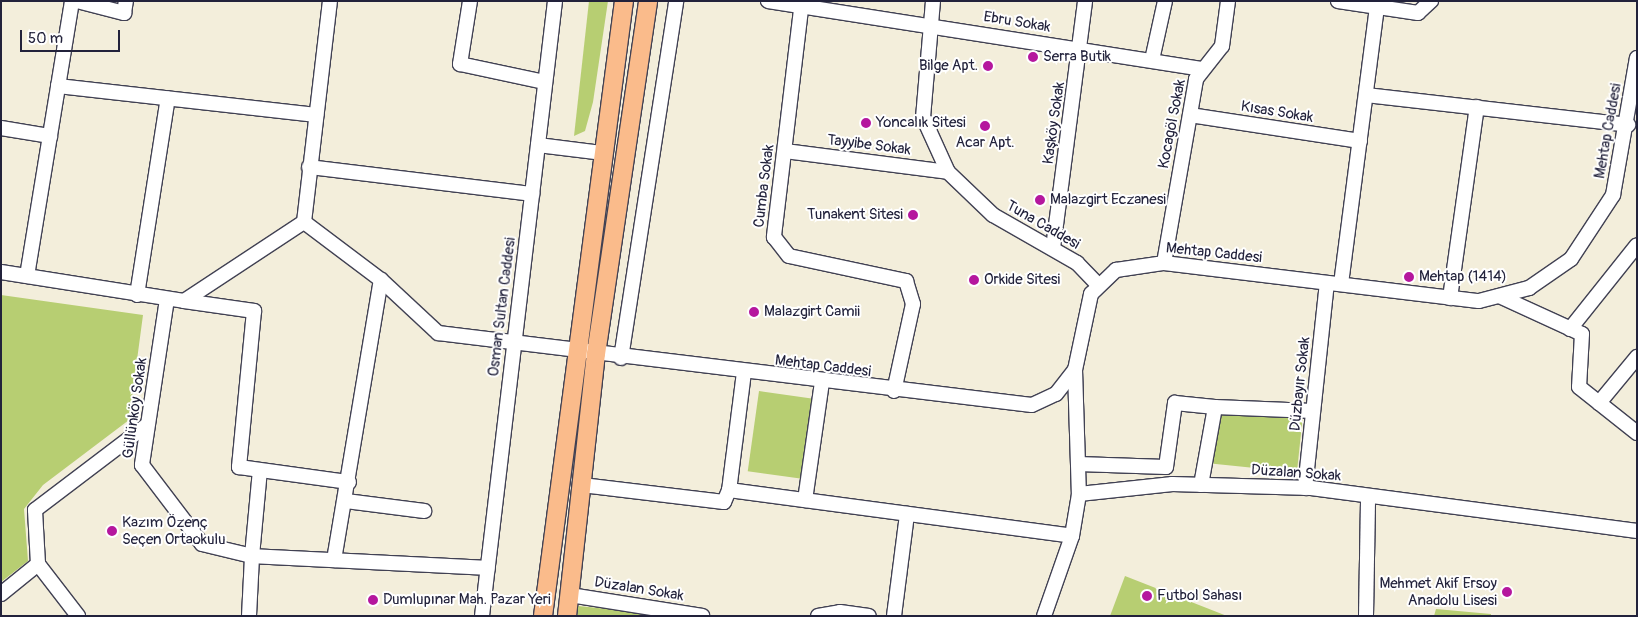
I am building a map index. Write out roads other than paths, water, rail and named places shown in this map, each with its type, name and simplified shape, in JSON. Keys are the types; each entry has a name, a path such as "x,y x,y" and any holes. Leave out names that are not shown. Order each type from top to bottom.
{"main road":[{"path":"543,616 602,153 624,1"},
{"path":"567,616 596,354 648,1"}],"street":[{"path":"27,276 72,1"},
{"path":"77,1 124,14 126,1"},
{"path":"184,301 304,222 309,166 330,1"},
{"path":"470,1 460,64 546,82"},
{"name":"Osman Sultan Caddesi","path":"482,616 555,1"},
{"path":"621,358 676,1"},
{"name":"Ebru Sokak","path":"768,1 801,2 1200,69"},
{"name":"Tuna Caddesi","path":"933,1 923,116 948,172 993,215 1077,263 1097,284"},
{"name":"Kaşköy Sokak","path":"1053,248 1085,1"},
{"path":"1152,60 1165,1"},
{"name":"Kocagöl Sokak","path":"1164,263 1200,69 1222,46 1228,1"},
{"path":"1338,1 1377,7 1428,6"},
{"name":"Cumba Sokak","path":"801,2 774,237 780,248 789,256 906,281 912,291 894,391"},
{"path":"1341,284 1377,7"},
{"name":"Mehtap Caddesi","path":"304,222 381,280 438,333 621,358 894,391 1032,405 1056,394 1075,370 1088,308 1097,284 1116,270 1164,263 1479,301 1529,288 1571,259 1587,238 1612,195 1631,118 1637,58"},
{"path":"58,86 316,115"},
{"path":"1366,95 1477,107 1631,118"},
{"path":"137,295 168,98"},
{"path":"1450,298 1477,107"},
{"name":"Kısas Sokak","path":"1190,115 1360,141"},
{"path":"1,128 50,136"},
{"path":"538,145 602,153"},
{"name":"Tayyibe Sokak","path":"785,151 948,172"},
{"path":"309,166 532,194"},
{"path":"1570,328 1637,245"},
{"path":"1,272 137,295 254,311 239,467 349,482"},
{"path":"334,560 346,501 381,280"},
{"name":"Düzbayır Sokak","path":"1305,488 1327,282"},
{"path":"1499,296 1582,334 1584,347 1579,386 1637,433"},
{"name":"Güllünköy Sokak","path":"167,299 142,465 202,544 252,556 488,568"},
{"path":"1599,403 1637,357"},
{"path":"1044,616 1072,536 1079,494 1075,370"},
{"path":"582,485 724,502 729,490 744,372"},
{"path":"805,500 822,382"},
{"path":"1078,464 1166,467 1175,403 1215,407 1313,411"},
{"path":"1201,485 1215,407"},
{"path":"78,616 38,564 35,510 147,425"},
{"path":"249,616 252,556 260,470"},
{"name":"Düzalan Sokak","path":"1079,494 1201,485 1305,488 1637,531"},
{"path":"729,490 1072,536"},
{"path":"1366,616 1368,496"},
{"path":"346,501 424,511"},
{"path":"894,616 907,514"},
{"path":"1,594 38,564"},
{"name":"Düzalan Sokak","path":"570,595 702,616"},
{"path":"818,616 840,612 869,616"}],"place":[{"name":"Serra Butik","path":"1033,57"},
{"name":"Bilge Apt.","path":"988,66"},
{"name":"Yoncalık Sitesi","path":"866,123"},
{"name":"Acar Apt.","path":"985,126"},
{"name":"Malazgirt Eczanesi","path":"1040,200"},
{"name":"Tunakent Sitesi","path":"913,215"},
{"name":"Mehtap (1414)","path":"1409,277"},
{"name":"Orkide Sitesi","path":"974,280"},
{"name":"Malazgirt Camii","path":"754,312"},
{"name":"Kazım Özenç Seçen Ortaokulu","path":"112,531"},
{"name":"Mehmet Akif Ersoy Anadolu Lisesi","path":"1507,592"},
{"name":"Futbol Sahası","path":"1147,596"},
{"name":"Dumlupınar Mah. Pazar Yeri","path":"373,600"}]}
